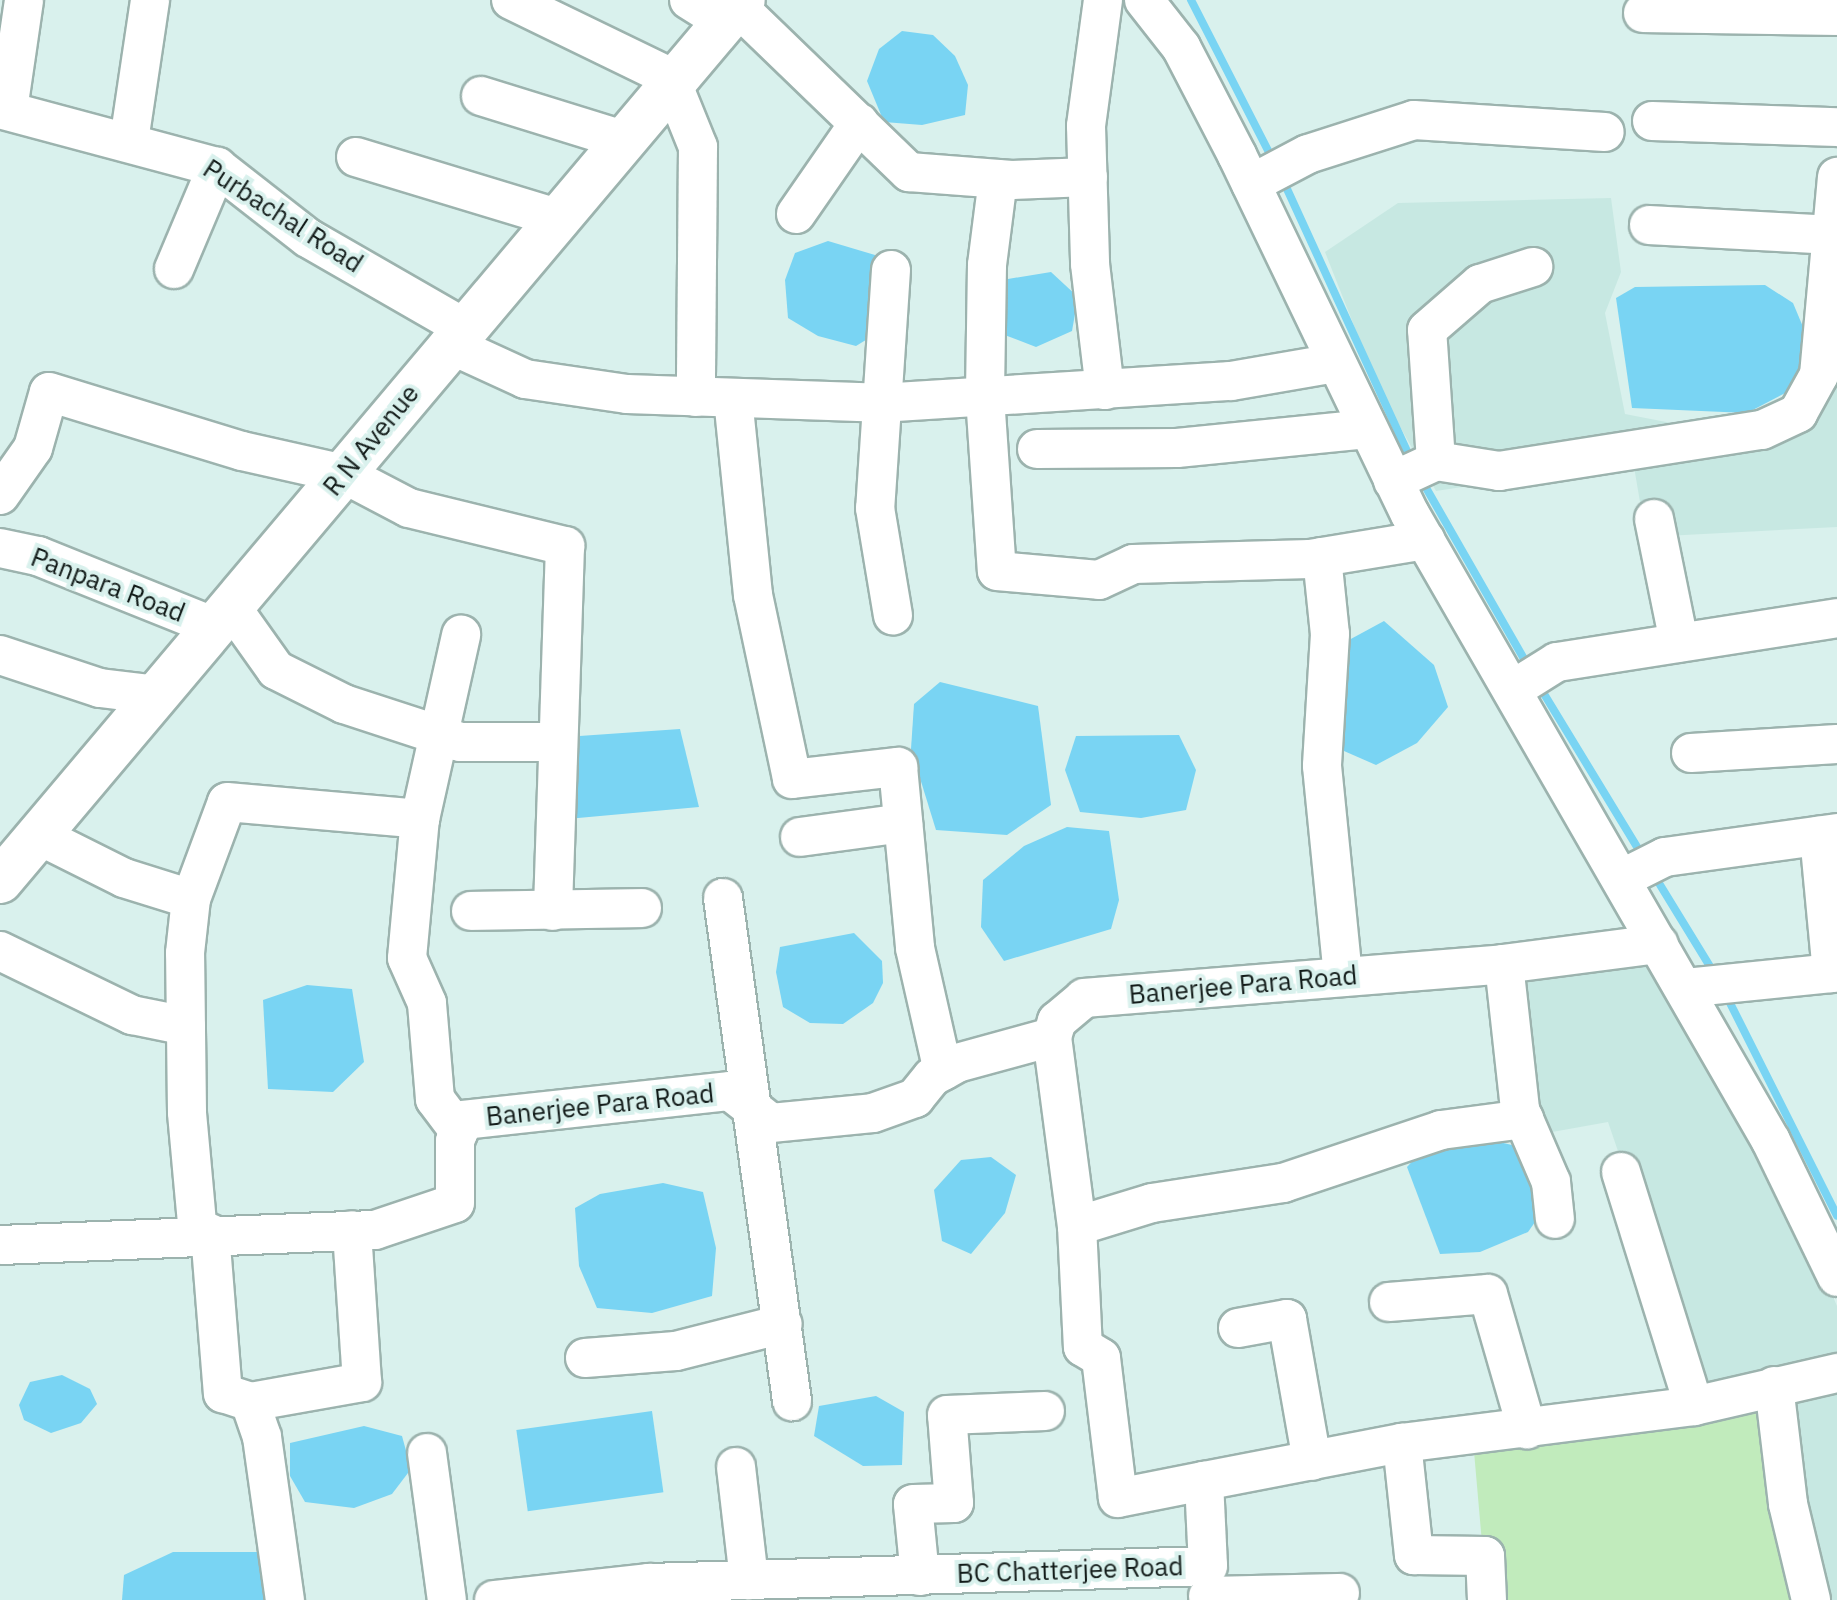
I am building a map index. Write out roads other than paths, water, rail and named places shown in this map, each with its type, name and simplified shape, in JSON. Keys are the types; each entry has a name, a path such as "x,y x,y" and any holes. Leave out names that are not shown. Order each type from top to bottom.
{"main road":[{"name":"R N Avenue","path":"0,881 224,618 456,335 560,219 674,83 723,7"}],"street":[{"path":"4,110 24,0"},
{"path":"129,141 150,0"},
{"path":"511,0 674,83 698,147 696,397"},
{"path":"1103,0 1086,126 1090,264 1105,390"},
{"path":"1144,0 1181,47 1251,184 1367,429 1425,540 1771,1141 1837,1277"},
{"path":"723,7 859,123 909,172 998,179 1088,177"},
{"path":"1643,13 1837,16"},
{"path":"481,96 626,141"},
{"name":"Purbachal Road","path":"4,110 217,167 308,238 525,379 696,397 880,403 1231,381 1335,363"},
{"path":"1251,184 1308,154 1414,120 1605,132"},
{"path":"1652,121 1837,127"},
{"path":"796,214 859,123"},
{"path":"356,157 560,219"},
{"path":"174,269 217,167"},
{"path":"1393,481 1436,461 1499,471 1762,430 1798,413 1819,375 1834,278 1837,177"},
{"path":"998,179 987,265 985,397 997,571 1099,580 1133,564 1322,557 1425,540"},
{"path":"1649,225 1833,235"},
{"path":"1436,461 1427,330 1480,284 1533,267"},
{"path":"891,270 875,508 893,615"},
{"path":"0,495 33,448 49,392 242,451 344,474 409,508 565,546 555,742 553,911"},
{"path":"733,398 753,595 792,779 898,767 915,948 943,1071"},
{"path":"1037,449 1177,448 1367,429"},
{"path":"1654,519 1679,642"},
{"name":"Panpara Road","path":"0,548 38,556 224,618"},
{"path":"1322,557 1330,634 1322,766 1343,977"},
{"path":"224,618 276,670 344,704 441,736 555,742"},
{"path":"1512,690 1557,662 1837,618"},
{"path":"459,1131 435,1099 427,1003 407,958 420,819 441,736 461,635"},
{"path":"0,655 100,688 157,695"},
{"path":"1691,753 1837,744"},
{"path":"352,1230 362,1382 250,1402 223,1393 204,1234 186,1026 191,899 227,802 420,819"},
{"path":"800,837 903,823"},
{"path":"1621,879 1665,857 1828,835 1832,973 1685,988"},
{"path":"40,836 124,878 191,899"},
{"path":"723,898 792,1401"},
{"path":"471,911 642,908"},
{"name":"Banerjee Para Road","path":"0,1245 352,1230 417,1220 455,1203 459,1131 463,1120 730,1091 771,1123 873,1113 915,1098 943,1071 1052,1037 1057,1021 1084,998 1504,964 1659,944"},
{"path":"2,959 132,1015 186,1026"},
{"path":"1504,964 1524,1119 1551,1182 1555,1219"},
{"path":"1052,1037 1077,1226 1083,1347 1101,1358 1118,1498 1402,1443 1694,1406 1837,1373"},
{"path":"1077,1226 1152,1203 1283,1183 1441,1130 1524,1119"},
{"path":"1621,1172 1694,1406"},
{"path":"1389,1302 1488,1294 1527,1429"},
{"path":"1238,1328 1287,1319 1312,1461"},
{"path":"585,1358 676,1351 783,1324"},
{"path":"1774,1386 1788,1504 1811,1600"},
{"path":"250,1402 262,1437 285,1600"},
{"path":"906,1584 913,1504 954,1503 947,1415 1045,1411"},
{"path":"1402,1443 1414,1555 1485,1556 1487,1600"},
{"path":"427,1453 447,1600"},
{"path":"736,1467 749,1580"},
{"name":"BC Chatterjee Road","path":"494,1600 624,1594 749,1580 1208,1587 1204,1481"},
{"path":"1208,1587 1340,1593"}],"water":[{"path":"902,31 933,35 955,56 968,85 965,115 922,125 884,122 867,81 879,49"},
{"path":"828,241 875,255 887,270 887,327 856,346 818,336 788,318 785,280 795,253"},
{"path":"1051,272 1078,297 1072,331 1036,347 1002,334 994,295 1008,279"},
{"path":"1765,285 1793,303 1811,346 1791,390 1747,413 1632,408 1616,298 1635,287"},
{"path":"1384,621 1434,665 1448,707 1417,743 1376,765 1344,751 1336,684 1349,640"},
{"path":"940,682 1038,706 1051,805 1007,835 936,830 911,749 914,704"},
{"path":"680,729 699,807 567,819 565,737"},
{"path":"1179,735 1196,770 1186,810 1141,818 1080,812 1065,770 1076,736"},
{"path":"1067,827 1109,831 1119,900 1111,929 1004,961 981,927 983,880 1024,846"},
{"path":"854,933 882,961 883,983 873,1003 843,1024 810,1023 783,1007 776,972 780,947"},
{"path":"307,985 352,989 364,1062 333,1092 268,1089 263,1000"},
{"path":"1482,1138 1512,1145 1528,1161 1540,1215 1528,1232 1480,1252 1440,1254 1407,1167 1431,1141"},
{"path":"991,1157 1016,1175 1005,1213 971,1254 942,1241 934,1190 961,1160"},
{"path":"663,1183 703,1192 716,1248 712,1296 652,1313 597,1308 579,1266 575,1208 600,1194"},
{"path":"62,1375 90,1389 97,1404 81,1423 51,1433 24,1420 19,1405 30,1382"},
{"path":"876,1396 904,1412 902,1465 863,1466 814,1436 819,1406"},
{"path":"652,1411 663,1492 528,1511 516,1430"},
{"path":"364,1426 402,1436 411,1469 392,1494 354,1508 305,1502 290,1476 290,1443"},
{"path":"173,1552 261,1552 272,1600 122,1600 124,1575"}],"waterway":[{"path":"1191,0 1274,162"},
{"path":"1282,178 1411,460"},
{"path":"1421,479 1530,669"},
{"path":"1538,684 1643,857"},
{"path":"1654,875 1714,973"},
{"path":"1726,995 1837,1216"}]}
